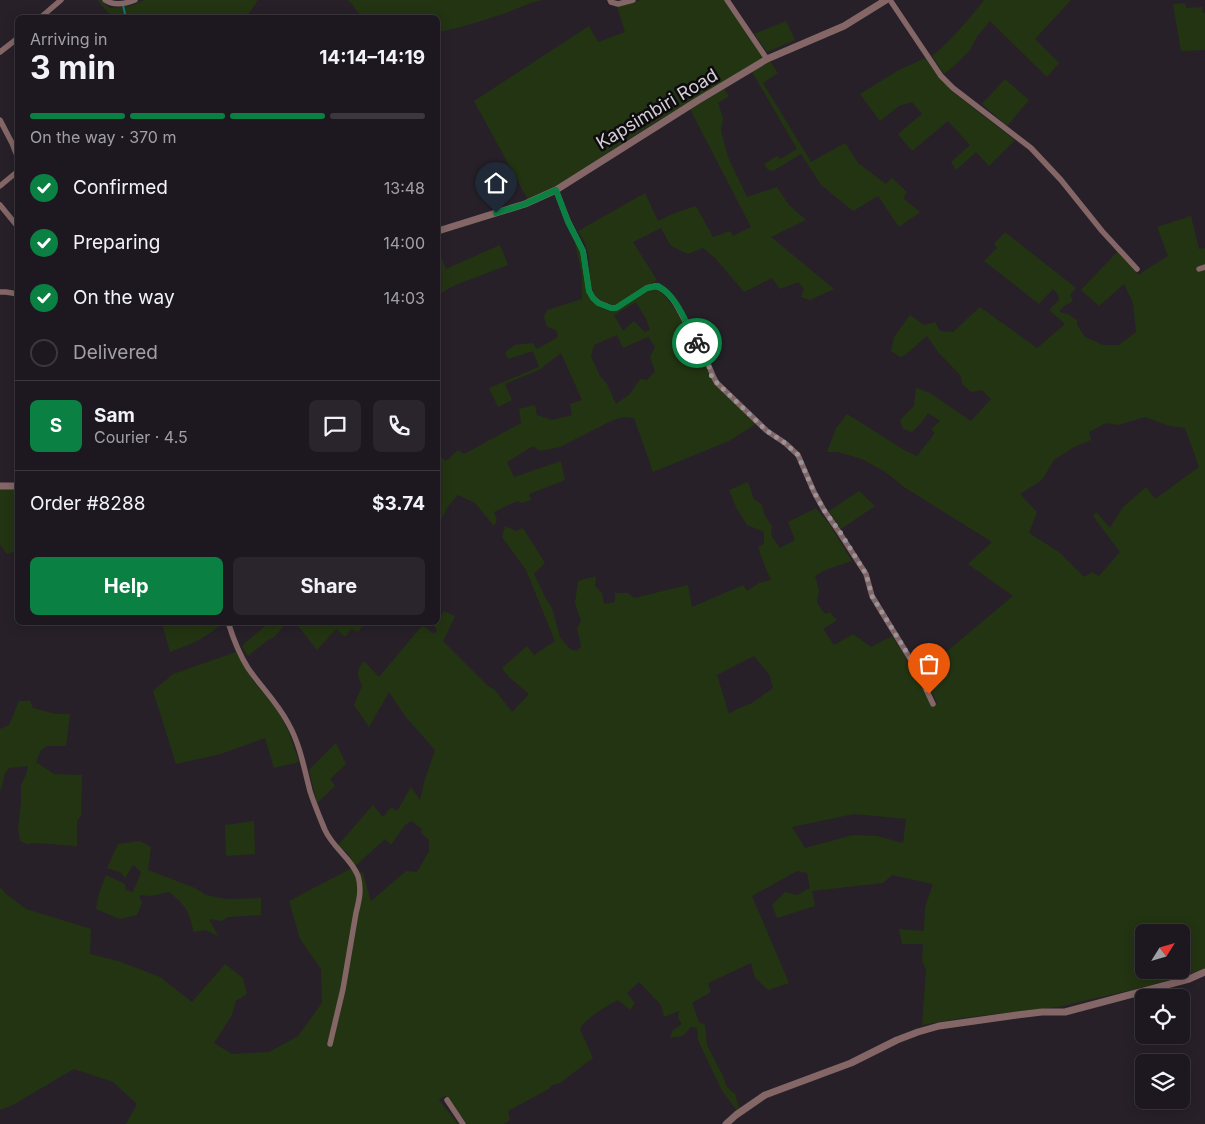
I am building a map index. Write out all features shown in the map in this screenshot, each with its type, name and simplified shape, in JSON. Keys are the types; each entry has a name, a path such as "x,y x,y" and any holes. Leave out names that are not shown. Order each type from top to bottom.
{"street":[{"path":"44,15 62,0"},
{"path":"105,0 110,3 120,4 135,0"},
{"path":"610,0 618,4 633,0"},
{"path":"727,0 768,59"},
{"path":"888,0 941,76 953,88 1031,148 1062,180 1102,231 1137,268"},
{"name":"Kapsimbiri Road","path":"440,230 525,204 556,190 697,101 768,59 844,26 888,0"},
{"path":"0,52 15,40"},
{"path":"0,120 15,152"},
{"path":"0,186 15,174"},
{"path":"556,190 568,222 583,251 589,289 593,298 598,303 616,308 650,287 658,286 664,290 683,315 708,362 711,375 717,383 767,431 785,443 798,455 814,492 866,574 872,596 917,670 933,704"},
{"path":"0,205 15,223"},
{"path":"0,292 15,294"},
{"path":"0,486 15,486"},
{"path":"229,625 247,666 273,699 290,726 303,763 310,793 326,832 335,846 348,858 358,876 360,898 330,1044"},
{"path":"726,1124 764,1095 851,1063 897,1040 918,1032 939,1026 998,1017 1042,1012 1065,1012 1190,979 1205,972"},
{"path":"447,1100 463,1124"}],"green space":[{"path":"97,0 100,0 110,8 131,6 144,0 258,0 248,15 110,15"},
{"path":"347,0 544,0 479,22 440,32 440,15 360,15"},
{"path":"641,0 724,0 764,58 656,122 554,187 528,200 474,101 589,26 598,42 625,32 617,6"},
{"path":"984,0 1071,0 1035,39 1059,63 1047,77 990,21 976,38 970,50 944,74 932,56 953,37"},
{"path":"1185,3 1186,8 1202,7 1203,13 1205,13 1205,50 1181,51 1173,4"},
{"path":"786,21 795,40 767,52 754,34"},
{"path":"925,58 953,92 1015,140 989,166 976,152 956,170 951,162 970,145 948,121 912,151 898,134 922,114 912,102 899,106 880,121 860,94 897,71"},
{"path":"770,61 778,73 763,83 811,162 845,143 858,163 886,184 892,178 907,192 903,198 920,212 899,227 878,196 853,211 821,185 801,154 773,171 768,170 764,164 777,156 780,159 797,149 752,72"},
{"path":"1005,79 1029,100 1007,126 982,104"},
{"path":"724,89 729,96 718,103 723,118 721,131 728,157 747,197 777,187 789,205 806,220 771,237 834,289 810,300 801,297 804,289 798,282 780,289 772,278 744,292 716,259 703,248 688,254 671,246 661,228 633,242 657,280 616,305 606,304 599,300 592,287 587,247 578,231 645,193 658,221 696,206 713,237 730,231 733,236 751,227 690,109"},
{"path":"1191,216 1199,249 1205,248 1205,969 1190,973 1190,924 1135,924 1135,979 1171,979 1058,1007 962,1018 922,1025 926,969 922,961 923,944 902,944 899,929 924,931 925,907 933,884 892,875 883,883 812,891 815,906 777,918 772,905 785,892 797,895 810,888 807,873 797,871 752,896 789,983 768,990 755,978 751,963 708,983 711,992 692,1003 699,1022 705,1025 707,1045 727,1087 735,1094 739,1107 737,1111 721,1089 698,1040 697,1028 690,1027 682,1036 670,1037 673,1030 682,1024 678,1018 679,1011 664,1017 661,1005 639,982 627,993 635,1003 630,1010 618,1000 591,1017 580,1029 593,1058 560,1083 552,1085 549,1089 508,1111 510,1120 504,1124 467,1124 445,1095 439,1100 458,1124 126,1124 137,1104 113,1082 74,1069 11,1106 0,1110 0,887 26,909 91,929 90,954 118,961 160,977 192,1002 225,964 243,978 247,994 236,1001 232,1015 214,1043 232,1054 269,1052 298,1036 322,1003 321,969 300,939 289,901 354,867 348,853 338,845 373,805 383,817 391,807 397,811 411,787 420,800 435,750 405,716 389,692 369,727 354,705 362,686 358,673 361,664 364,661 379,677 420,628 424,626 434,634 437,630 434,626 440,625 440,617 444,611 455,616 443,641 488,686 495,690 512,712 529,694 509,677 502,668 527,646 534,655 555,641 526,570 502,537 505,526 516,531 523,528 545,563 534,574 552,608 560,637 570,649 577,651 581,646 577,628 581,621 575,603 578,581 596,576 595,586 602,593 604,604 615,602 615,593 628,593 634,598 688,585 692,607 743,585 747,591 759,583 771,580 758,547 764,544 764,532 747,525 736,507 729,490 748,482 754,499 762,505 765,516 772,526 771,535 780,548 795,540 788,522 816,508 830,525 852,561 825,570 815,576 819,590 817,603 825,614 830,612 837,620 823,629 834,645 853,634 871,647 892,636 918,678 932,706 937,703 922,672 1013,596 968,564 992,542 904,487 887,473 862,459 838,452 827,452 836,428 847,414 917,456 935,433 931,429 940,421 928,413 912,432 903,429 900,420 914,406 916,388 930,393 971,421 991,399 982,390 971,392 962,384 961,376 938,352 927,336 905,355 900,357 891,351 894,337 910,315 924,325 935,322 940,331 953,332 980,307 1037,348 1065,324 1049,310 1059,300 1058,294 1053,289 1039,304 984,261 997,248 994,244 1005,232 1076,288 1070,295 1073,301 1064,306 1059,312 1068,314 1077,320 1077,325 1085,337 1103,345 1119,345 1136,332 1133,303 1124,284 1099,306 1081,290 1117,252 1139,275 1168,256 1157,227","holes":["1145,417 1170,426 1185,428 1199,467 1155,499 1146,487 1123,507 1110,528 1096,512 1093,516 1120,552 1099,576 1092,572 1084,577 1059,552 1029,533 1037,512 1020,494 1042,480 1054,460 1074,447 1091,440 1089,432 1106,423 1118,425","754,656 770,676 773,688 752,703 729,714 717,675","854,814 906,819 903,843 877,836 853,835 805,848 792,827","411,821 422,829 421,833 429,840 429,851 417,872 406,871 371,901 363,873 354,867 385,839 391,845 404,826"]},
{"path":"574,239 579,247 591,300 609,311 616,310 645,292 653,289 660,290 677,312 714,383 756,424 729,441 653,472 634,418 624,417 613,420 560,447 540,451 533,446 507,462 514,477 561,461 565,480 529,494 531,500 522,503 517,501 494,512 497,520 494,526 475,503 458,495 449,505 440,520 440,456 446,461 458,450 464,454 521,423 519,409 535,405 537,415 552,420 572,415 570,404 582,400 561,353 539,370 505,384 512,400 498,407 489,388 539,367 533,351 508,359 505,352 515,345 533,343 537,349 558,337 556,330 547,327 544,317 547,310 582,299 582,275","holes":["636,302 650,330 645,332 634,321 623,331 614,315","617,335 623,348 648,337 655,347 650,357 655,371 647,380 640,379 630,394 616,404 591,356 594,345"]},
{"path":"500,245 508,265 453,286 440,294 440,254 446,269"},
{"path":"0,489 15,489 15,552 7,554 0,545"},
{"path":"859,491 875,506 841,529 829,511"},
{"path":"163,625 219,625 205,636 170,652"},
{"path":"266,625 285,625 273,638 269,639 248,656 242,646"},
{"path":"298,625 363,625 358,632 351,629 345,637 336,629 317,650"},
{"path":"236,652 254,682 275,706 288,730 299,762 274,768 265,738 221,754 176,764 153,691 173,674"},
{"path":"19,701 30,701 33,708 56,714 70,714 66,746 47,746 41,750 36,762 54,774 82,775 81,816 77,821 77,846 27,844 20,841 18,828 21,785 28,766 9,768 5,773 0,790 0,729 9,725"},
{"path":"336,743 346,764 330,779 335,786 317,803 309,770"},
{"path":"254,821 255,854 226,856 225,825"},
{"path":"140,841 151,847 148,870 195,888 206,895 226,899 261,898 261,915 228,917 222,921 209,919 218,936 206,930 194,932 186,909 169,892 151,896 139,895 142,903 137,915 120,919 96,909 99,893 106,875 125,884 126,890 133,892 141,872 133,865 125,878 120,872 107,868 118,844"}],"waterway":[{"path":"123,5 125,15"}],"way so far":[{"path":"697,343 708,362 711,375 725,392 767,431 785,443 798,455 814,492 866,574 872,596 909,656 929,694"}],"route":[{"path":"496,213 525,204 556,190 568,222 583,251 589,291 593,298 603,306 616,308 647,288 658,286 676,304 697,343"}]}
